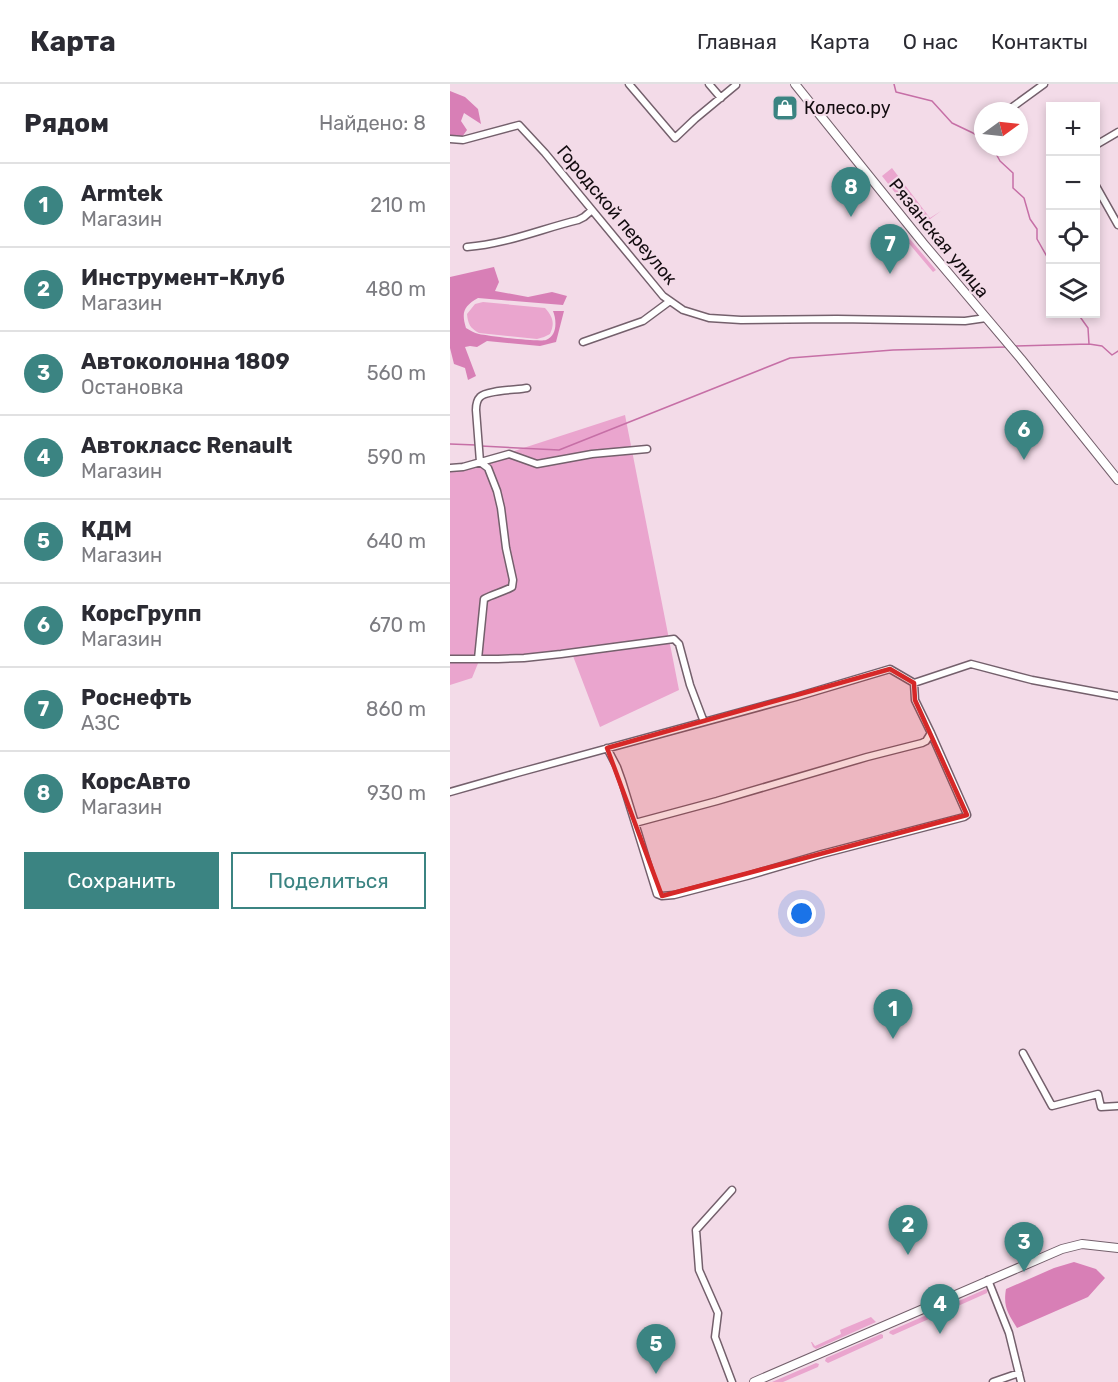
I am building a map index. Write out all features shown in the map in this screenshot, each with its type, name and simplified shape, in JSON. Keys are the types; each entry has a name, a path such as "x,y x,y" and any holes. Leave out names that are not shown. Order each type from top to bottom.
{"main road":[{"name":"Рязанская улица","path":"795,84 1118,480"},
{"path":"754,1382 1071,1245 1093,1244 1118,1248"}],"street":[{"path":"629,84 675,138 694,119 736,85"},
{"path":"709,84 721,98"},
{"path":"1019,102 1044,84"},
{"name":"Городской переулок","path":"450,139 463,140 519,125 545,153 663,296 683,310 709,318 741,320 965,321 986,318"},
{"path":"1100,142 1118,132"},
{"path":"1100,194 1118,225"},
{"path":"467,247 505,241 578,220 592,210"},
{"path":"583,342 643,321 670,301"},
{"path":"478,659 484,599 512,587 513,580 497,491 488,468 480,462 476,410 479,398 485,393 527,388"},
{"path":"450,468 464,467 509,454 537,464 592,454 647,448"},
{"path":"450,659 516,658 561,654 674,639 679,644 690,685 704,722"},
{"path":"450,792 890,669 914,683 971,664 1032,680 1118,696"},
{"path":"607,748 617,767 657,894 665,896 964,817 966,812 915,700 914,683"},
{"path":"635,823 922,743 931,733"},
{"path":"1023,1053 1052,1106 1098,1094 1101,1107 1118,1106"},
{"path":"732,1191 696,1230 699,1270 718,1313 714,1337 732,1382"},
{"path":"988,1280 1009,1333 1021,1382"},
{"path":"993,1382 1019,1373"}],"highlighted area":[{"path":"890,669 914,683 915,700 967,815 662,896 607,748"}],"shaded area":[{"path":"450,91 465,97 478,109 481,124 464,113 461,121 467,130 462,137 450,135"},
{"path":"892,168 930,218 941,211 926,222 921,224 918,222 882,176"},
{"path":"904,232 936,270 933,272 901,234"},
{"path":"494,267 499,282 495,291 528,297 552,292 567,296 563,305 478,298 465,310 466,328 484,335 546,340 550,338 555,328 553,311 564,311 556,342 540,346 487,341 477,347 465,347 476,376 468,380 465,368 454,364 450,348 450,277"},
{"path":"483,302 545,308 552,320 550,334 537,339 479,333 470,325 467,314 475,304"},
{"path":"625,415 679,690 600,727 573,656 481,656 472,678 450,685 450,466 462,468"},
{"path":"1074,1262 1096,1269 1105,1278 1088,1297 1017,1328 1007,1310 1006,1289 1054,1268"},
{"path":"986,1289 987,1293 893,1335 889,1333 890,1331"},
{"path":"871,1317 876,1322 816,1349 813,1347 811,1342 815,1346 841,1334 840,1330"},
{"path":"881,1334 883,1338 828,1363 825,1361 826,1358"},
{"path":"816,1363 819,1364 818,1367 783,1382 772,1382"}],"waterway":[{"path":"894,84 896,92 932,101 952,123 974,134"},
{"path":"997,156 1013,173 1013,188 1024,198 1030,219 1037,229 1037,239 1046,255"},
{"path":"1081,318 1088,328 1089,344 1102,346 1112,355 1118,351"},
{"path":"1015,346 1089,344"},
{"path":"481,446 559,450 790,358 893,350 1007,347"},
{"path":"450,444 476,445"}],"place":[{"name":"Колесо.ру","path":"785,108"},
{"name":"КорсАвто","path":"851,217"},
{"name":"Роснефть","path":"890,274"},
{"name":"КорсГрупп","path":"1024,460"},
{"name":"Armtek","path":"893,1039"},
{"name":"Инструмент-Клуб","path":"908,1255"},
{"name":"Автоколонна 1809","path":"1024,1272"},
{"name":"Автокласс Renault","path":"940,1334"},
{"name":"КДМ","path":"656,1374"}]}
